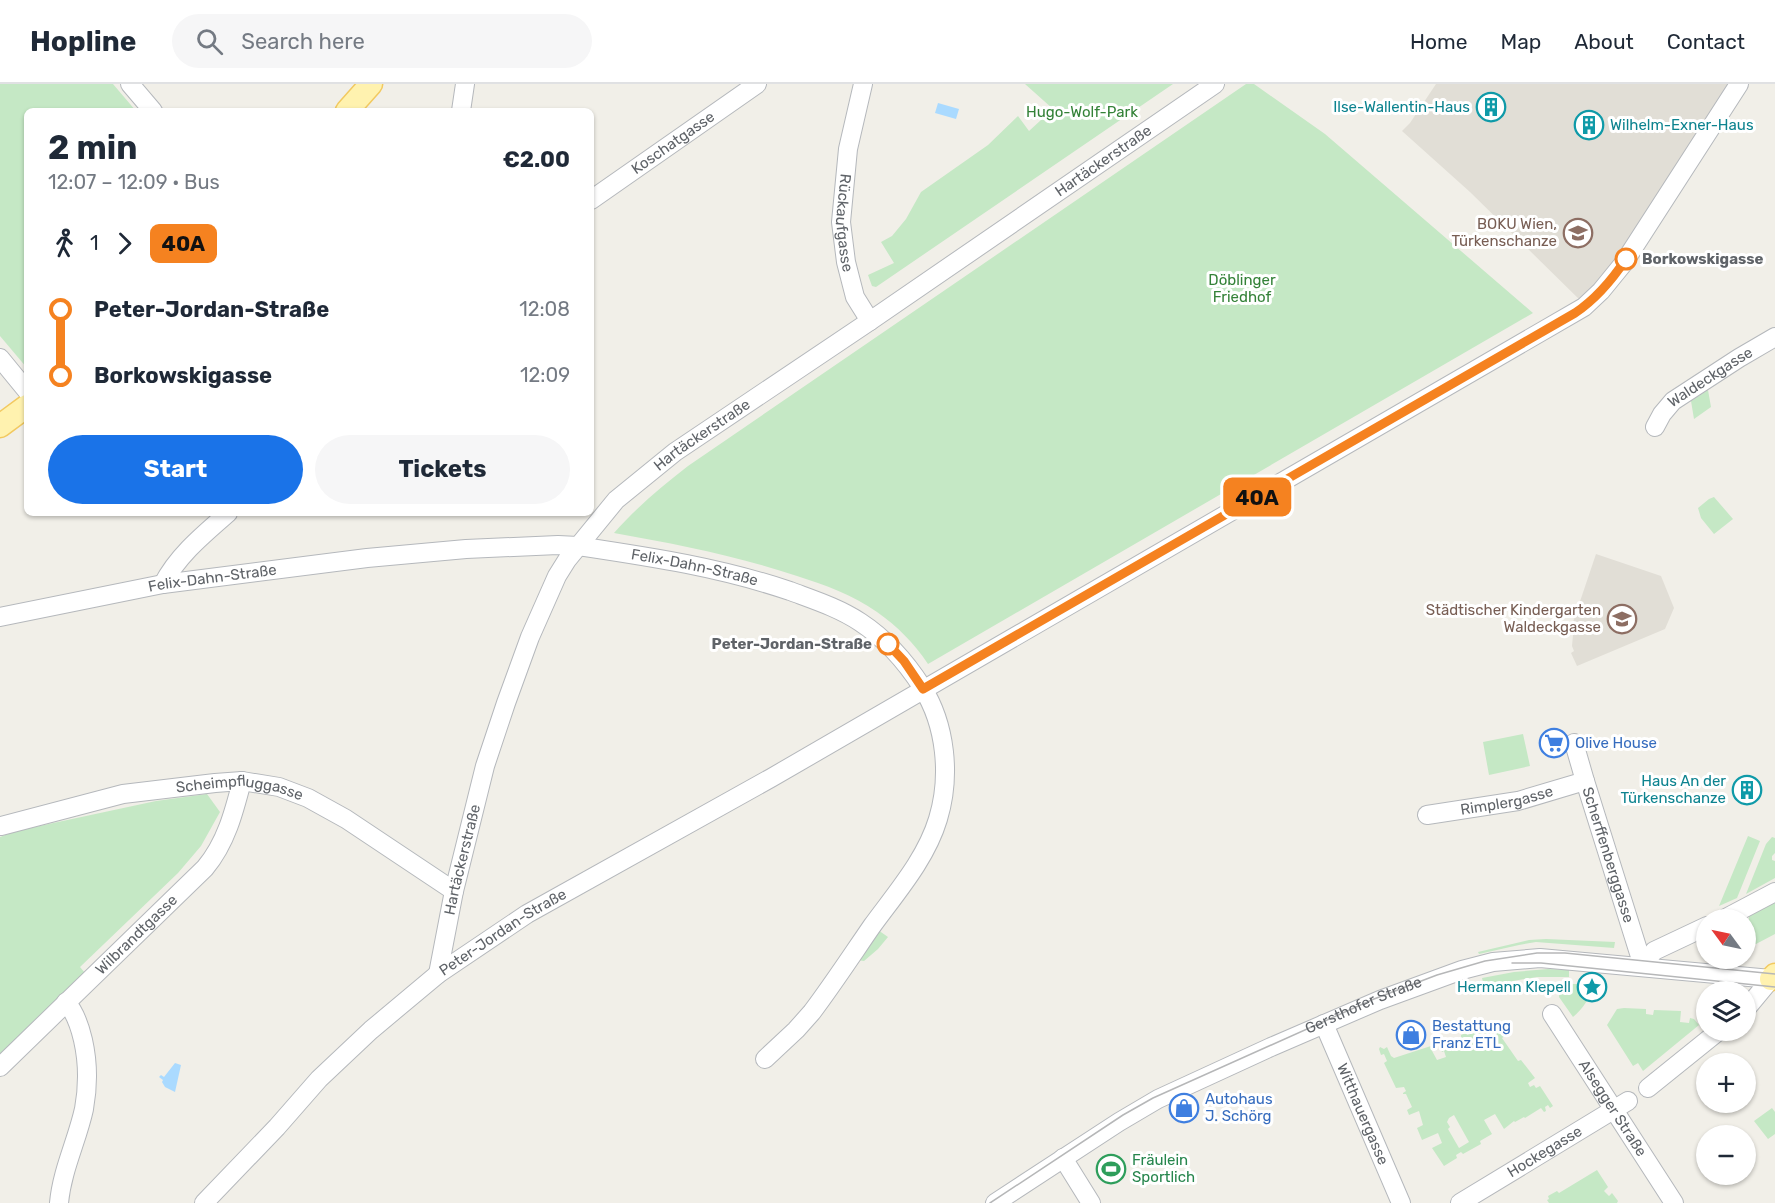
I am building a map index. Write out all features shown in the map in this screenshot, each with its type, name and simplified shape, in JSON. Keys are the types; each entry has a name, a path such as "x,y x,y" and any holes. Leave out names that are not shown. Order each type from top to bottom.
{"main road":[{"path":"350,108 371,84"},
{"path":"0,426 24,408"}],"street":[{"path":"130,84 150,108"},
{"path":"461,108 465,84"},
{"name":"Koschatgasse","path":"594,198 757,84"},
{"name":"Rückaufgasse","path":"863,84 848,149 841,222 846,262 855,297 870,321"},
{"name":"Hartäckerstraße","path":"438,974 454,891 485,766 530,637 557,576 578,546 616,500 675,452 1215,84"},
{"name":"Peter-Jordan-Straße","path":"204,1203 277,1127 319,1079 371,1029 438,974 526,914 760,784 1584,307 1601,291 1623,264 1739,84"},
{"name":"Waldeckgasse","path":"1655,427 1673,400 1775,337"},
{"path":"0,358 24,388"},
{"path":"163,584 183,555 225,516"},
{"name":"Felix-Dahn-Straße","path":"0,617 163,584 367,558 466,549 558,545 578,546 710,568 772,585 831,607 861,622 888,644 904,661 936,712 945,763 939,817 930,840 899,889 823,997 796,1030 765,1059"},
{"name":"Scherffenberggasse","path":"1574,743 1644,966"},
{"name":"Scheimpfluggasse","path":"1,826 123,794 242,781 279,787 308,798 346,819 454,891"},
{"name":"Wilbrandtgasse","path":"0,1067 211,861 227,831 242,781"},
{"name":"Rimplergasse","path":"1427,815 1518,801 1585,781"},
{"path":"1743,909 1775,892"},
{"path":"1644,966 1654,951 1696,931"},
{"name":"Gersthofer Straße","path":"995,1203 1144,1106 1396,993 1462,970 1493,962 1540,958 1774,978"},
{"path":"1756,998 1774,978"},
{"path":"59,1203 65,1169 84,1110 87,1085 86,1053 80,1030 66,1002"},
{"name":"Alsegger Straße","path":"1552,1014 1621,1106 1674,1203"},
{"name":"Witthauergasse","path":"1324,1024 1401,1203"},
{"path":"1648,1088 1706,1041"},
{"name":"Hockegasse","path":"1460,1203 1621,1106"},
{"path":"1063,1158 1091,1203"}],"shaded area":[{"name":"BOKU Wien, Türkenschanze","path":"1436,84 1739,84 1585,305 1470,192 1402,131"},
{"name":"Städtischer Kindergarten Waldeckgasse","path":"1596,554 1661,576 1674,608 1665,629 1577,666 1571,653 1574,651 1573,635 1569,634"}],"green space":[{"path":"0,84 113,84 133,108 24,108 24,364 0,336"},
{"name":"Hugo-Wolf-Park","path":"1025,84 1173,84 876,287 872,286 868,275 894,263 881,242 892,236 906,219 921,192 988,145 1018,116 1029,131 1053,109"},
{"name":"Döblinger Friedhof","path":"1246,84 1254,84 1325,134 1533,313 928,664 911,642 891,623 868,606 838,591 774,569 729,557 614,533 649,498 688,466"},
{"path":"1708,390 1711,407 1694,419 1691,401"},
{"path":"1714,497 1733,519 1714,534 1701,518 1698,508"},
{"path":"1523,734 1530,766 1489,775 1483,742"},
{"path":"207,794 220,812 201,846 178,873 80,967 85,973 0,1057 0,837 16,831 156,801"},
{"path":"1748,836 1760,841 1737,898 1719,906"},
{"path":"1772,837 1775,838 1775,853 1772,860 1775,861 1775,878 1746,894 1766,844"},
{"path":"1775,902 1775,934 1756,944 1756,912"},
{"path":"878,930 888,937 864,961 857,960"},
{"path":"1529,940 1615,942 1614,948 1536,942 1479,954 1478,952"},
{"path":"1569,970 1569,977 1537,977 1484,986 1482,978 1514,972"},
{"path":"1565,984 1592,984 1586,1002 1573,1017 1559,997 1560,988"},
{"path":"1617,1009 1646,1009 1646,1014 1653,1015 1654,1010 1681,1011 1680,1022 1689,1023 1690,1018 1694,1019 1696,1027 1643,1071 1638,1063 1633,1066 1607,1025"},
{"path":"1498,1027 1505,1036 1502,1038 1518,1061 1521,1060 1535,1078 1528,1083 1530,1087 1540,1086 1553,1106 1545,1107 1544,1112 1541,1108 1525,1118 1514,1121 1504,1129 1495,1114 1484,1120 1492,1134 1480,1141 1481,1144 1463,1154 1461,1152 1456,1155 1457,1158 1444,1166 1432,1148 1442,1143 1438,1133 1422,1140 1417,1128 1423,1125 1419,1111 1409,1115 1407,1110 1412,1107 1406,1094 1403,1094 1406,1091 1404,1087 1396,1088 1384,1063 1387,1061 1384,1054 1381,1055 1379,1049 1387,1047 1394,1058 1434,1045 1431,1049 1437,1060 1446,1057 1439,1044 1461,1038 1461,1035 1466,1033 1467,1035 1490,1031 1490,1028","holes":["1454,1115 1469,1142 1459,1148 1448,1129 1450,1127 1447,1122 1449,1118"]},
{"path":"1772,1108 1775,1112 1775,1134 1768,1139 1754,1121"},
{"path":"1597,1170 1608,1187 1604,1191 1609,1196 1612,1193 1617,1203 1549,1203 1547,1200 1548,1196 1557,1191 1559,1193"}],"water":[{"path":"938,103 959,109 956,119 935,113"},
{"path":"175,1063 181,1065 175,1092 165,1087 163,1080 159,1077 161,1075 164,1077"}],"tram line":[{"path":"990,1203 1123,1115 1153,1098 1374,999 1437,975 1485,961 1537,953 1565,953 1775,974"},
{"path":"1512,963 1541,963 1775,987"}],"bus line":[{"name":"40A","path":"888,644 915,675 923,689 1575,313 1593,300 1626,259"}],"place":[{"name":"Ilse-Wallentin-Haus","path":"1491,107"},
{"name":"Wilhelm-Exner-Haus","path":"1589,125"},
{"name":"BOKU Wien, Türkenschanze","path":"1578,233"},
{"name":"Borkowskigasse","path":"1626,259"},
{"name":"Städtischer Kindergarten Waldeckgasse","path":"1622,619"},
{"name":"Peter-Jordan-Straße","path":"888,644"},
{"name":"Olive House","path":"1554,743"},
{"name":"Haus An der Türkenschanze","path":"1747,790"},
{"name":"Hermann Klepell","path":"1592,987"},
{"name":"Bestattung Franz ETL","path":"1411,1035"},
{"name":"Autohaus J. Schörg","path":"1184,1108"},
{"name":"Fräulein Sportlich","path":"1111,1169"}]}
